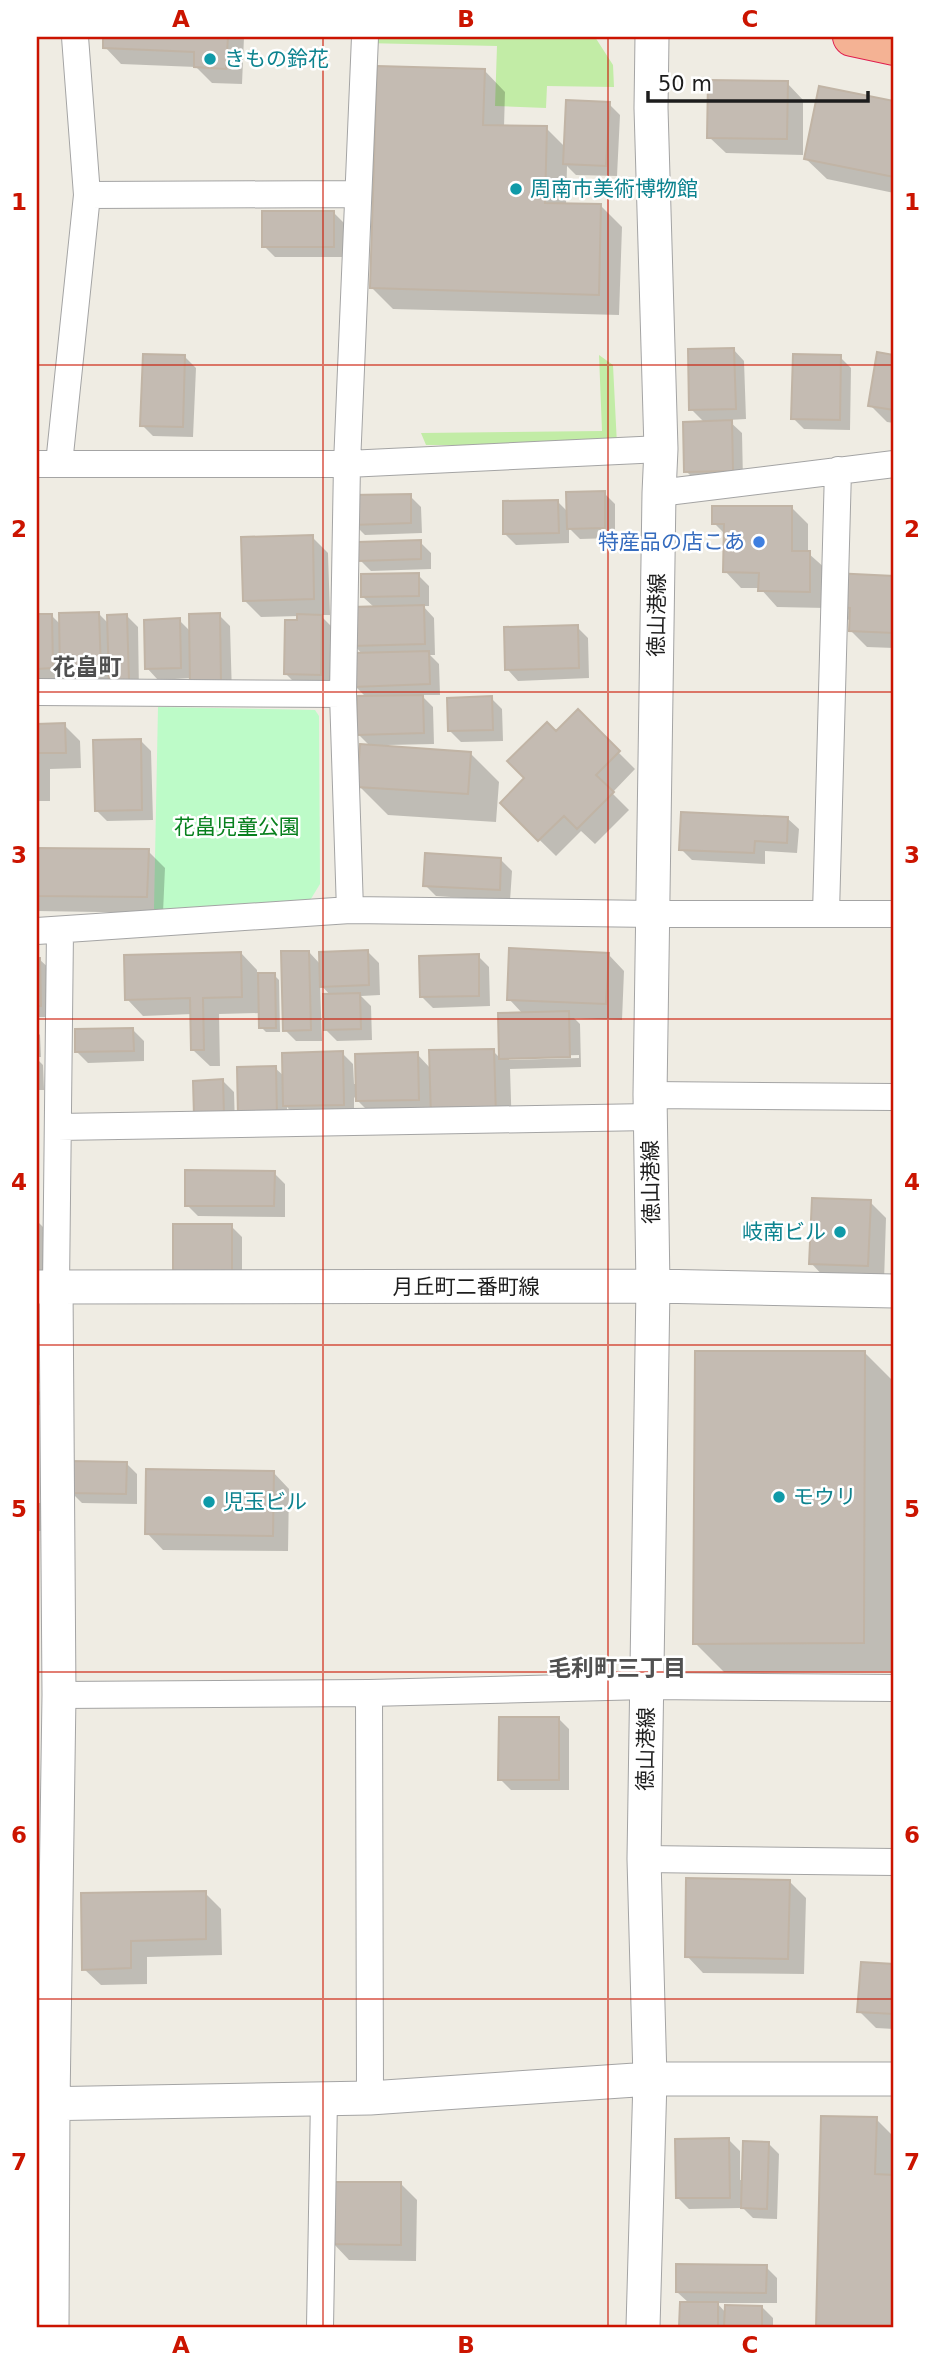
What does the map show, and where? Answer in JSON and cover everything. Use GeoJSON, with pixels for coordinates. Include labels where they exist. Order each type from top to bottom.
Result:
{"type":"FeatureCollection","features":[{"type":"Feature","properties":{"kind":"highway"},"geometry":{"type":"LineString","coordinates":[[852,37],[894,46]]}},
{"type":"Feature","properties":{"kind":"street"},"geometry":{"type":"LineString","coordinates":[[75,37],[87,195],[48,464],[346,464],[661,449]]}},
{"type":"Feature","properties":{"kind":"street"},"geometry":{"type":"LineString","coordinates":[[350,910],[343,694],[346,464],[365,37]]}},
{"type":"Feature","properties":{"kind":"street","name":"徳山港線"},"geometry":{"type":"LineString","coordinates":[[643,2327],[650,2079],[644,1859],[653,1286],[650,1106],[661,449],[651,108],[652,37]]}},
{"type":"Feature","properties":{"kind":"street"},"geometry":{"type":"LineString","coordinates":[[87,195],[357,194]]}},
{"type":"Feature","properties":{"kind":"street"},"geometry":{"type":"LineString","coordinates":[[659,493],[894,464]]}},
{"type":"Feature","properties":{"kind":"street"},"geometry":{"type":"LineString","coordinates":[[826,913],[838,470]]}},
{"type":"Feature","properties":{"kind":"street"},"geometry":{"type":"LineString","coordinates":[[37,692],[343,694]]}},
{"type":"Feature","properties":{"kind":"street"},"geometry":{"type":"LineString","coordinates":[[52,2327],[45,2104],[59,1695],[47,1287],[58,1127],[48,931],[350,910],[894,914]]}},
{"type":"Feature","properties":{"kind":"street"},"geometry":{"type":"LineString","coordinates":[[58,1127],[894,1097]]}},
{"type":"Feature","properties":{"kind":"street","name":"月丘町二番町線"},"geometry":{"type":"LineString","coordinates":[[47,1287],[653,1286],[894,1291]]}},
{"type":"Feature","properties":{"kind":"street"},"geometry":{"type":"LineString","coordinates":[[59,1695],[369,1693],[647,1686],[894,1688]]}},
{"type":"Feature","properties":{"kind":"street"},"geometry":{"type":"LineString","coordinates":[[369,1693],[370,2098]]}},
{"type":"Feature","properties":{"kind":"street"},"geometry":{"type":"LineString","coordinates":[[644,1859],[894,1862]]}},
{"type":"Feature","properties":{"kind":"street"},"geometry":{"type":"LineString","coordinates":[[45,2104],[370,2098],[650,2079],[894,2078]]}},
{"type":"Feature","properties":{"kind":"street"},"geometry":{"type":"LineString","coordinates":[[320,2327],[324,2098]]}},
{"type":"Feature","properties":{"kind":"green space"},"geometry":{"type":"Polygon","coordinates":[[[366,37],[595,37],[613,65],[614,87],[547,86],[546,108],[495,106],[497,46],[364,43],[366,37]]]}},
{"type":"Feature","properties":{"kind":"green space"},"geometry":{"type":"Polygon","coordinates":[[[599,355],[613,365],[617,445],[426,445],[421,433],[602,431],[599,355]]]}},
{"type":"Feature","properties":{"kind":"green space","name":"花畠児童公園"},"geometry":{"type":"Polygon","coordinates":[[[158,707],[315,710],[319,716],[320,884],[309,902],[291,910],[154,909],[158,707]]]}},
{"type":"Feature","properties":{"kind":"building","name":"きもの鈴花"},"geometry":{"type":"Polygon","coordinates":[[[103,37],[228,37],[226,69],[194,67],[194,52],[103,48],[103,37]]]}},
{"type":"Feature","properties":{"kind":"building"},"geometry":{"type":"Polygon","coordinates":[[[377,66],[485,69],[483,125],[547,126],[545,203],[601,204],[599,295],[370,288],[377,66]]]}},
{"type":"Feature","properties":{"kind":"building"},"geometry":{"type":"Polygon","coordinates":[[[708,80],[788,81],[787,139],[707,138],[708,80]]]}},
{"type":"Feature","properties":{"kind":"building"},"geometry":{"type":"Polygon","coordinates":[[[819,86],[894,101],[894,177],[804,159],[819,86]]]}},
{"type":"Feature","properties":{"kind":"building"},"geometry":{"type":"Polygon","coordinates":[[[566,100],[610,102],[606,166],[563,164],[566,100]]]}},
{"type":"Feature","properties":{"kind":"building"},"geometry":{"type":"Polygon","coordinates":[[[262,211],[334,211],[334,247],[262,247],[262,211]]]}},
{"type":"Feature","properties":{"kind":"building"},"geometry":{"type":"Polygon","coordinates":[[[734,348],[736,409],[689,410],[688,349],[734,348]]]}},
{"type":"Feature","properties":{"kind":"building"},"geometry":{"type":"Polygon","coordinates":[[[877,352],[894,355],[894,410],[868,406],[877,352]]]}},
{"type":"Feature","properties":{"kind":"building"},"geometry":{"type":"Polygon","coordinates":[[[143,354],[185,355],[183,427],[140,426],[143,354]]]}},
{"type":"Feature","properties":{"kind":"building"},"geometry":{"type":"Polygon","coordinates":[[[793,354],[841,355],[840,420],[791,419],[793,354]]]}},
{"type":"Feature","properties":{"kind":"building"},"geometry":{"type":"Polygon","coordinates":[[[732,420],[733,471],[684,472],[683,422],[732,420]]]}},
{"type":"Feature","properties":{"kind":"building"},"geometry":{"type":"Polygon","coordinates":[[[605,491],[605,528],[567,529],[566,492],[605,491]]]}},
{"type":"Feature","properties":{"kind":"building"},"geometry":{"type":"Polygon","coordinates":[[[411,494],[411,523],[352,525],[351,495],[411,494]]]}},
{"type":"Feature","properties":{"kind":"building"},"geometry":{"type":"Polygon","coordinates":[[[558,500],[559,533],[503,534],[503,501],[558,500]]]}},
{"type":"Feature","properties":{"kind":"building"},"geometry":{"type":"Polygon","coordinates":[[[712,506],[792,506],[792,551],[810,551],[810,592],[758,591],[759,573],[723,572],[724,524],[712,524],[712,506]]]}},
{"type":"Feature","properties":{"kind":"building"},"geometry":{"type":"Polygon","coordinates":[[[313,535],[314,599],[243,601],[241,537],[313,535]]]}},
{"type":"Feature","properties":{"kind":"building"},"geometry":{"type":"Polygon","coordinates":[[[421,540],[421,559],[358,561],[358,542],[421,540]]]}},
{"type":"Feature","properties":{"kind":"building"},"geometry":{"type":"Polygon","coordinates":[[[419,573],[419,596],[361,597],[361,574],[419,573]]]}},
{"type":"Feature","properties":{"kind":"building"},"geometry":{"type":"Polygon","coordinates":[[[833,573],[894,576],[894,633],[849,631],[850,608],[831,607],[833,573]]]}},
{"type":"Feature","properties":{"kind":"building"},"geometry":{"type":"Polygon","coordinates":[[[424,605],[425,644],[352,646],[351,607],[424,605]]]}},
{"type":"Feature","properties":{"kind":"building"},"geometry":{"type":"Polygon","coordinates":[[[99,612],[101,671],[60,672],[59,613],[99,612]]]}},
{"type":"Feature","properties":{"kind":"building"},"geometry":{"type":"Polygon","coordinates":[[[220,613],[221,684],[190,685],[189,614],[220,613]]]}},
{"type":"Feature","properties":{"kind":"building"},"geometry":{"type":"Polygon","coordinates":[[[37,614],[52,614],[53,668],[37,669],[37,614]]]}},
{"type":"Feature","properties":{"kind":"building"},"geometry":{"type":"Polygon","coordinates":[[[127,614],[129,681],[109,682],[107,615],[127,614]]]}},
{"type":"Feature","properties":{"kind":"building"},"geometry":{"type":"Polygon","coordinates":[[[297,614],[322,615],[321,675],[284,674],[285,620],[297,620],[297,614]]]}},
{"type":"Feature","properties":{"kind":"building"},"geometry":{"type":"Polygon","coordinates":[[[180,618],[181,668],[145,669],[144,620],[180,618]]]}},
{"type":"Feature","properties":{"kind":"building"},"geometry":{"type":"Polygon","coordinates":[[[578,625],[579,668],[505,670],[504,627],[578,625]]]}},
{"type":"Feature","properties":{"kind":"building"},"geometry":{"type":"Polygon","coordinates":[[[429,651],[430,684],[353,687],[352,653],[429,651]]]}},
{"type":"Feature","properties":{"kind":"building"},"geometry":{"type":"Polygon","coordinates":[[[423,695],[424,733],[357,735],[357,696],[423,695]]]}},
{"type":"Feature","properties":{"kind":"building"},"geometry":{"type":"Polygon","coordinates":[[[492,696],[493,730],[448,731],[447,698],[492,696]]]}},
{"type":"Feature","properties":{"kind":"building"},"geometry":{"type":"Polygon","coordinates":[[[578,709],[620,751],[596,775],[614,792],[577,829],[564,816],[538,841],[500,803],[524,778],[507,761],[547,722],[556,731],[578,709]]]}},
{"type":"Feature","properties":{"kind":"building"},"geometry":{"type":"Polygon","coordinates":[[[65,723],[66,753],[37,753],[37,724],[65,723]]]}},
{"type":"Feature","properties":{"kind":"building"},"geometry":{"type":"Polygon","coordinates":[[[141,739],[142,810],[95,811],[93,740],[141,739]]]}},
{"type":"Feature","properties":{"kind":"building"},"geometry":{"type":"Polygon","coordinates":[[[360,744],[471,752],[468,794],[357,787],[360,744]]]}},
{"type":"Feature","properties":{"kind":"building"},"geometry":{"type":"Polygon","coordinates":[[[681,812],[788,817],[787,843],[755,841],[754,853],[679,850],[681,812]]]}},
{"type":"Feature","properties":{"kind":"building"},"geometry":{"type":"Polygon","coordinates":[[[37,848],[149,849],[147,897],[37,896],[37,848]]]}},
{"type":"Feature","properties":{"kind":"building"},"geometry":{"type":"Polygon","coordinates":[[[425,853],[501,858],[500,890],[423,886],[425,853]]]}},
{"type":"Feature","properties":{"kind":"building"},"geometry":{"type":"Polygon","coordinates":[[[509,948],[609,953],[606,1004],[507,1000],[509,948]]]}},
{"type":"Feature","properties":{"kind":"building"},"geometry":{"type":"Polygon","coordinates":[[[368,950],[369,985],[320,987],[319,952],[368,950]]]}},
{"type":"Feature","properties":{"kind":"building"},"geometry":{"type":"Polygon","coordinates":[[[281,951],[309,951],[311,1030],[283,1031],[281,951]]]}},
{"type":"Feature","properties":{"kind":"building"},"geometry":{"type":"Polygon","coordinates":[[[241,952],[242,997],[203,998],[204,1050],[191,1050],[190,998],[125,1000],[124,955],[241,952]]]}},
{"type":"Feature","properties":{"kind":"building"},"geometry":{"type":"Polygon","coordinates":[[[479,954],[479,996],[420,997],[419,956],[479,954]]]}},
{"type":"Feature","properties":{"kind":"building"},"geometry":{"type":"Polygon","coordinates":[[[37,958],[40,958],[41,1006],[37,1006],[37,958]]]}},
{"type":"Feature","properties":{"kind":"building"},"geometry":{"type":"Polygon","coordinates":[[[258,973],[275,973],[276,1028],[259,1028],[258,973]]]}},
{"type":"Feature","properties":{"kind":"building"},"geometry":{"type":"Polygon","coordinates":[[[360,993],[361,1029],[324,1030],[323,994],[360,993]]]}},
{"type":"Feature","properties":{"kind":"building"},"geometry":{"type":"Polygon","coordinates":[[[569,1011],[570,1057],[499,1059],[498,1013],[569,1011]]]}},
{"type":"Feature","properties":{"kind":"building"},"geometry":{"type":"Polygon","coordinates":[[[133,1028],[134,1051],[75,1052],[75,1029],[133,1028]]]}},
{"type":"Feature","properties":{"kind":"building"},"geometry":{"type":"Polygon","coordinates":[[[494,1049],[496,1116],[431,1118],[429,1050],[494,1049]]]}},
{"type":"Feature","properties":{"kind":"building"},"geometry":{"type":"Polygon","coordinates":[[[343,1051],[344,1105],[283,1106],[282,1053],[343,1051]]]}},
{"type":"Feature","properties":{"kind":"building"},"geometry":{"type":"Polygon","coordinates":[[[418,1052],[419,1100],[356,1101],[355,1054],[418,1052]]]}},
{"type":"Feature","properties":{"kind":"building"},"geometry":{"type":"Polygon","coordinates":[[[276,1066],[277,1116],[238,1117],[237,1067],[276,1066]]]}},
{"type":"Feature","properties":{"kind":"building"},"geometry":{"type":"Polygon","coordinates":[[[223,1079],[224,1115],[194,1116],[193,1081],[223,1079]]]}},
{"type":"Feature","properties":{"kind":"building"},"geometry":{"type":"Polygon","coordinates":[[[185,1170],[275,1171],[274,1206],[185,1206],[185,1170]]]}},
{"type":"Feature","properties":{"kind":"building","name":"岐南ビル"},"geometry":{"type":"Polygon","coordinates":[[[812,1198],[871,1200],[868,1266],[809,1264],[812,1198]]]}},
{"type":"Feature","properties":{"kind":"building"},"geometry":{"type":"Polygon","coordinates":[[[173,1224],[232,1224],[232,1272],[173,1273],[173,1224]]]}},
{"type":"Feature","properties":{"kind":"building","name":"モウリ"},"geometry":{"type":"Polygon","coordinates":[[[695,1351],[865,1351],[864,1643],[693,1644],[695,1351]]]}},
{"type":"Feature","properties":{"kind":"building"},"geometry":{"type":"Polygon","coordinates":[[[70,1461],[127,1462],[126,1494],[69,1493],[70,1461]]]}},
{"type":"Feature","properties":{"kind":"building","name":"児玉ビル"},"geometry":{"type":"Polygon","coordinates":[[[146,1469],[274,1471],[273,1536],[145,1534],[146,1469]]]}},
{"type":"Feature","properties":{"kind":"building"},"geometry":{"type":"Polygon","coordinates":[[[499,1717],[559,1717],[559,1780],[498,1780],[499,1717]]]}},
{"type":"Feature","properties":{"kind":"building"},"geometry":{"type":"Polygon","coordinates":[[[686,1878],[790,1880],[788,1959],[685,1957],[686,1878]]]}},
{"type":"Feature","properties":{"kind":"building"},"geometry":{"type":"Polygon","coordinates":[[[206,1891],[206,1939],[131,1941],[131,1968],[82,1970],[81,1893],[206,1891]]]}},
{"type":"Feature","properties":{"kind":"building"},"geometry":{"type":"Polygon","coordinates":[[[861,1962],[894,1964],[894,2014],[857,2012],[861,1962]]]}},
{"type":"Feature","properties":{"kind":"building"},"geometry":{"type":"Polygon","coordinates":[[[821,2116],[877,2117],[875,2174],[894,2175],[894,2327],[816,2327],[821,2116]]]}},
{"type":"Feature","properties":{"kind":"building"},"geometry":{"type":"Polygon","coordinates":[[[729,2138],[730,2198],[676,2198],[675,2139],[729,2138]]]}},
{"type":"Feature","properties":{"kind":"building"},"geometry":{"type":"Polygon","coordinates":[[[743,2141],[769,2142],[767,2209],[741,2208],[743,2141]]]}},
{"type":"Feature","properties":{"kind":"building"},"geometry":{"type":"Polygon","coordinates":[[[331,2182],[401,2182],[401,2245],[331,2244],[331,2182]]]}},
{"type":"Feature","properties":{"kind":"building"},"geometry":{"type":"Polygon","coordinates":[[[676,2264],[767,2265],[766,2293],[676,2292],[676,2264]]]}},
{"type":"Feature","properties":{"kind":"building"},"geometry":{"type":"Polygon","coordinates":[[[680,2302],[718,2302],[718,2327],[679,2327],[680,2302]]]}},
{"type":"Feature","properties":{"kind":"building"},"geometry":{"type":"Polygon","coordinates":[[[725,2305],[762,2306],[762,2327],[724,2327],[725,2305]]]}},
{"type":"Feature","properties":{"kind":"place","name":"きもの鈴花"},"geometry":{"type":"Point","coordinates":[210,59]}},
{"type":"Feature","properties":{"kind":"place","name":"周南市美術博物館"},"geometry":{"type":"Point","coordinates":[516,189]}},
{"type":"Feature","properties":{"kind":"place","name":"特産品の店こあ"},"geometry":{"type":"Point","coordinates":[759,542]}},
{"type":"Feature","properties":{"kind":"place","name":"岐南ビル"},"geometry":{"type":"Point","coordinates":[840,1232]}},
{"type":"Feature","properties":{"kind":"place","name":"モウリ"},"geometry":{"type":"Point","coordinates":[779,1497]}},
{"type":"Feature","properties":{"kind":"place","name":"児玉ビル"},"geometry":{"type":"Point","coordinates":[209,1502]}},
{"type":"Feature","properties":{"kind":"district","name":"花畠町"},"geometry":{"type":"Point","coordinates":[87,667]}},
{"type":"Feature","properties":{"kind":"district","name":"毛利町三丁目"},"geometry":{"type":"Point","coordinates":[617,1668]}}]}
